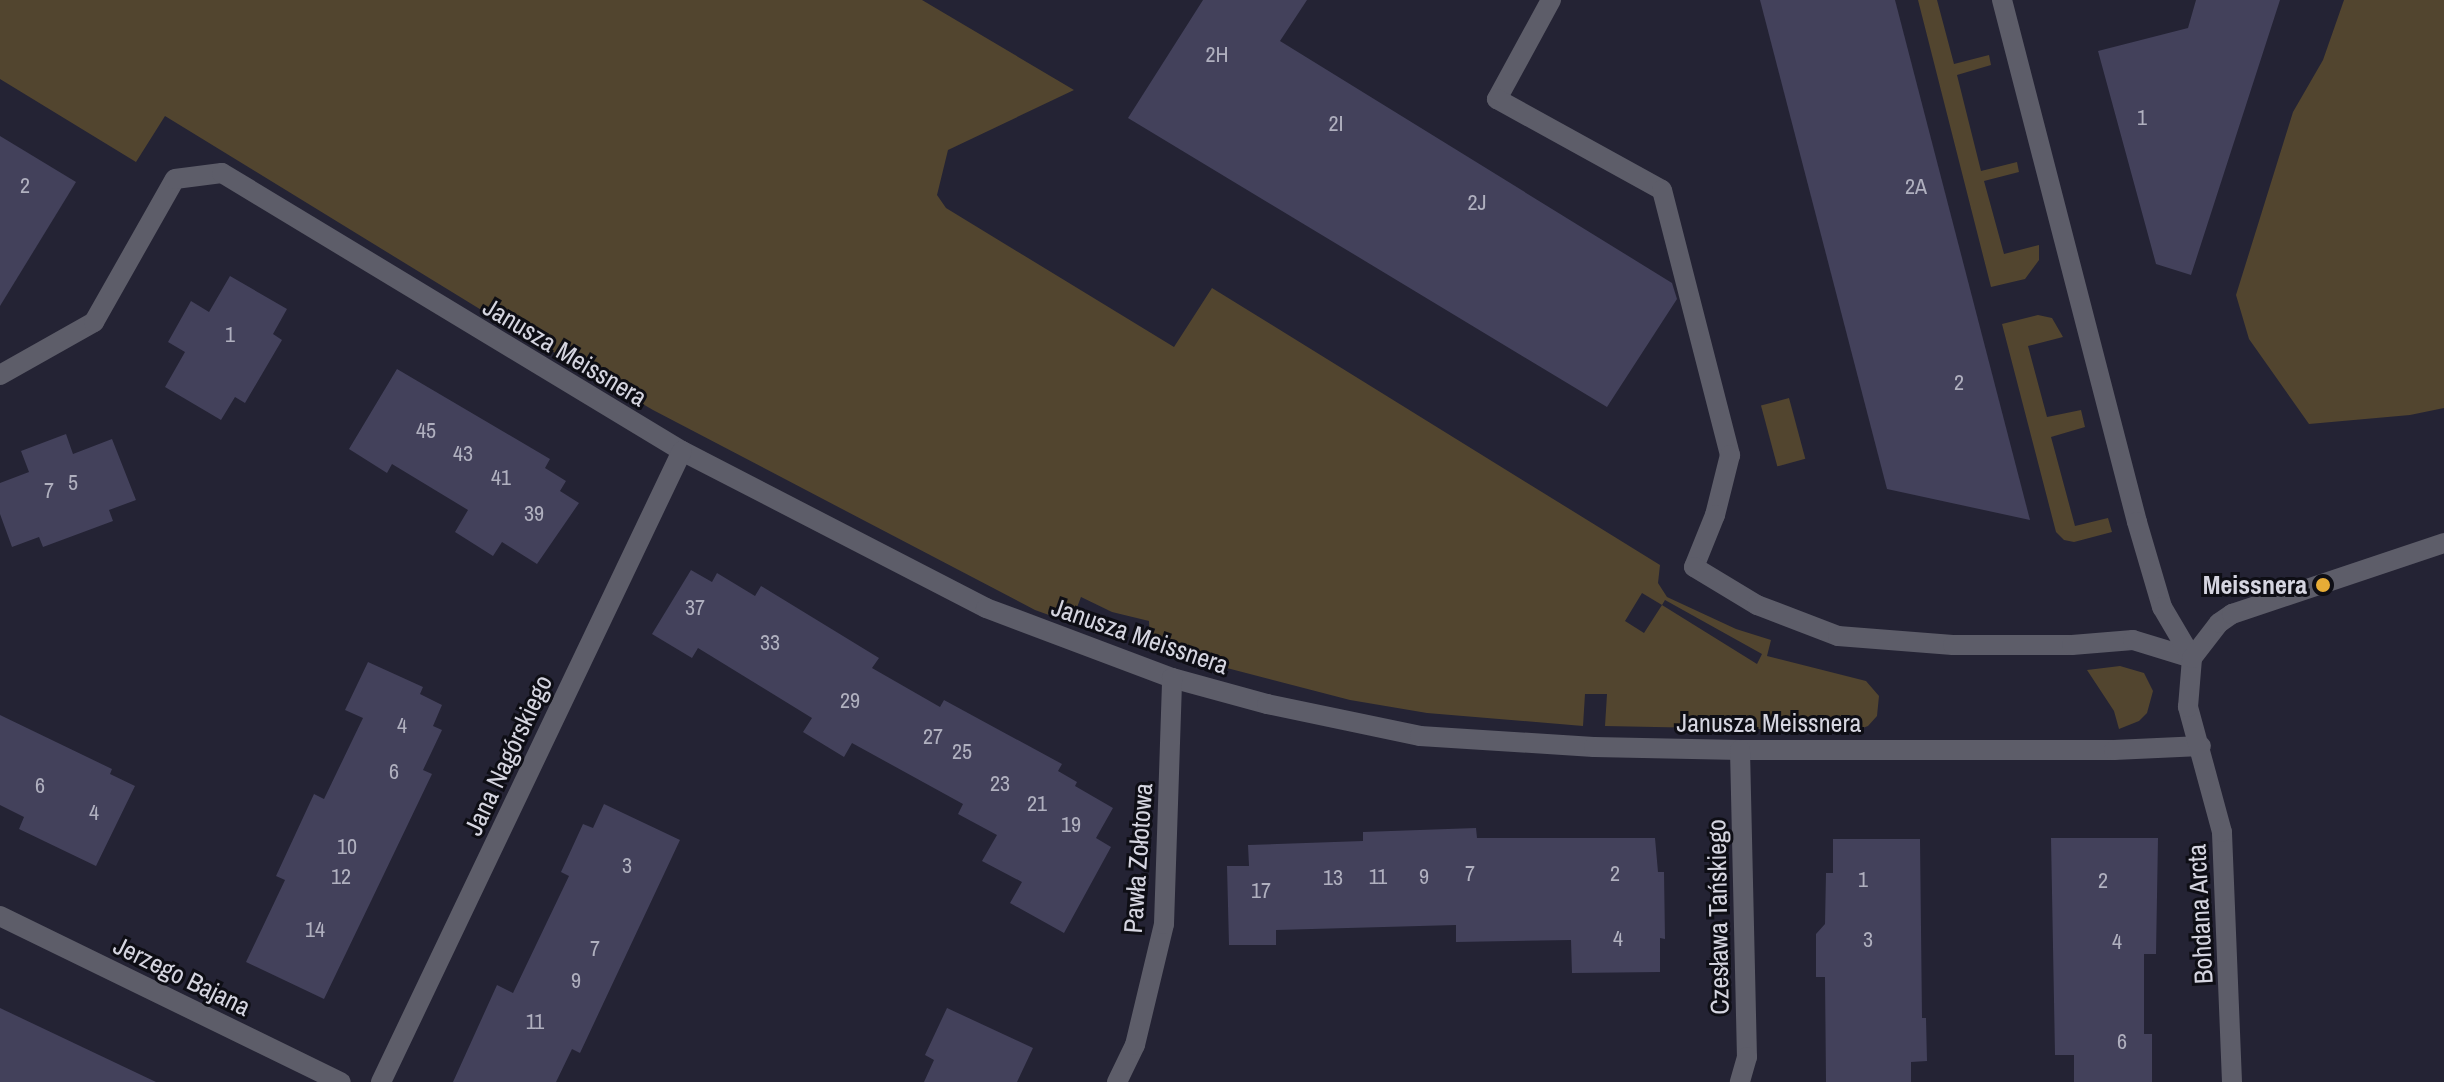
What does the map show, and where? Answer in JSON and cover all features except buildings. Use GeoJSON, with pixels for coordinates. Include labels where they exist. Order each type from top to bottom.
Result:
{"type":"FeatureCollection","features":[{"type":"Feature","properties":{"kind":"street"},"geometry":{"type":"LineString","coordinates":[[1551,0],[1497,99],[1662,190],[1730,455],[1715,515],[1694,567],[1757,605],[1838,636],[1953,645],[2072,645],[2133,640],[2192,658]]}},
{"type":"Feature","properties":{"kind":"street"},"geometry":{"type":"LineString","coordinates":[[2002,0],[2137,522],[2162,607],[2192,658]]}},
{"type":"Feature","properties":{"kind":"street","name":"Janusza Meissnera"},"geometry":{"type":"LineString","coordinates":[[0,375],[94,322],[175,179],[222,173],[682,451],[986,608],[1172,678],[1267,704],[1420,736],[1594,747],[1740,750],[2114,750],[2201,746]]}},
{"type":"Feature","properties":{"kind":"street","name":"Jana Nagórskiego"},"geometry":{"type":"LineString","coordinates":[[381,1082],[682,451]]}},
{"type":"Feature","properties":{"kind":"street"},"geometry":{"type":"LineString","coordinates":[[2192,658],[2219,623],[2232,614],[2444,543]]}},
{"type":"Feature","properties":{"kind":"street","name":"Bohdana Arcta"},"geometry":{"type":"LineString","coordinates":[[2192,658],[2188,707],[2222,832],[2232,1082]]}},
{"type":"Feature","properties":{"kind":"street","name":"Pawła Zołotowa"},"geometry":{"type":"LineString","coordinates":[[1117,1082],[1135,1045],[1164,924],[1172,678]]}},
{"type":"Feature","properties":{"kind":"street","name":"Czesława Tańskiego"},"geometry":{"type":"LineString","coordinates":[[1740,750],[1747,1057],[1740,1082]]}},
{"type":"Feature","properties":{"kind":"street","name":"Jerzego Bajana"},"geometry":{"type":"LineString","coordinates":[[0,916],[341,1082]]}},
{"type":"Feature","properties":{"kind":"shaded area"},"geometry":{"type":"Polygon","coordinates":[[[0,0],[922,0],[1074,90],[948,150],[937,195],[946,208],[1174,347],[1212,288],[1660,565],[1658,583],[1667,597],[1736,629],[1771,640],[1767,656],[1866,681],[1879,696],[1877,716],[1868,726],[1855,731],[1605,726],[1607,694],[1585,694],[1583,726],[1427,713],[1350,700],[1150,648],[1149,621],[1112,612],[1081,597],[1071,623],[1035,610],[653,410],[483,311],[165,116],[136,162],[0,79],[0,0]],[[1642,593],[1625,621],[1644,633],[1662,605],[1642,593]],[[1665,600],[1662,605],[1757,664],[1762,654],[1665,600]]]}},
{"type":"Feature","properties":{"kind":"shaded area"},"geometry":{"type":"Polygon","coordinates":[[[1918,0],[1937,0],[1954,64],[1989,55],[1991,65],[1957,75],[1981,171],[2017,162],[2019,172],[1984,181],[2004,254],[2039,245],[2039,260],[2025,279],[1991,287],[1918,0]]]}},
{"type":"Feature","properties":{"kind":"shaded area"},"geometry":{"type":"Polygon","coordinates":[[[2344,0],[2444,0],[2444,408],[2410,415],[2309,424],[2249,339],[2236,295],[2293,112],[2323,60],[2344,0]]]}},
{"type":"Feature","properties":{"kind":"shaded area"},"geometry":{"type":"Polygon","coordinates":[[[2038,315],[2052,318],[2063,337],[2028,346],[2047,417],[2081,410],[2085,427],[2051,437],[2075,526],[2108,518],[2112,532],[2074,542],[2064,540],[2056,532],[2002,324],[2038,315]]]}},
{"type":"Feature","properties":{"kind":"shaded area"},"geometry":{"type":"Polygon","coordinates":[[[1789,398],[1805,459],[1777,466],[1761,406],[1789,398]]]}},
{"type":"Feature","properties":{"kind":"shaded area"},"geometry":{"type":"Polygon","coordinates":[[[2120,666],[2144,673],[2153,691],[2147,713],[2139,721],[2119,729],[2114,711],[2087,670],[2120,666]]]}},
{"type":"Feature","properties":{"kind":"place","name":"Meissnera"},"geometry":{"type":"Point","coordinates":[2323,585]}}]}
